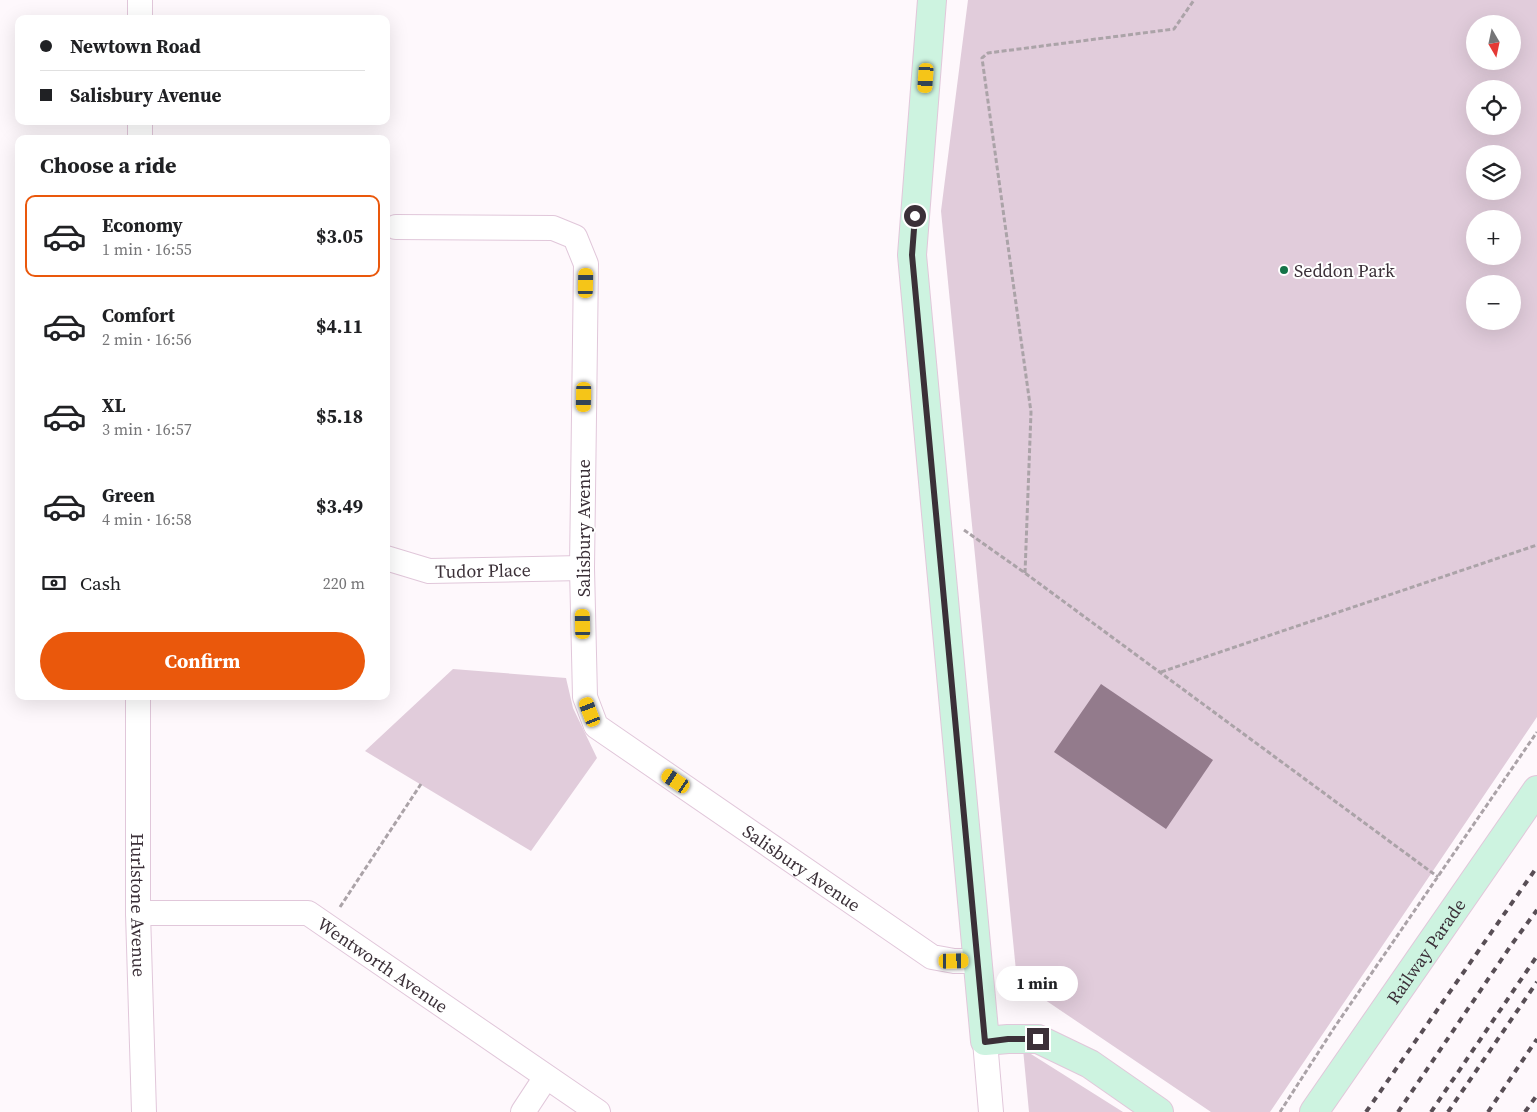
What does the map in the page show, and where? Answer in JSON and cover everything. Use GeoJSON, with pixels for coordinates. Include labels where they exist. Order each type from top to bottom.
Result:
{"type":"FeatureCollection","features":[{"type":"Feature","properties":{"kind":"street"},"geometry":{"type":"LineString","coordinates":[[140,0],[140,15]]}},
{"type":"Feature","properties":{"kind":"street"},"geometry":{"type":"LineString","coordinates":[[932,0],[912,255],[976,961],[992,1112]]}},
{"type":"Feature","properties":{"kind":"street","name":"Salisbury Avenue"},"geometry":{"type":"LineString","coordinates":[[396,227],[552,228],[575,237],[586,264],[582,568],[584,698],[596,726],[932,957],[954,961],[976,961]]}},
{"type":"Feature","properties":{"kind":"street","name":"Tudor Place"},"geometry":{"type":"LineString","coordinates":[[390,559],[429,571],[582,568]]}},
{"type":"Feature","properties":{"kind":"street","name":"Hurlstone Avenue"},"geometry":{"type":"LineString","coordinates":[[138,700],[138,913],[144,1112]]}},
{"type":"Feature","properties":{"kind":"street","name":"Railway Parade"},"geometry":{"type":"LineString","coordinates":[[1314,1112],[1537,790]]}},
{"type":"Feature","properties":{"kind":"street","name":"Wentworth Avenue"},"geometry":{"type":"LineString","coordinates":[[138,913],[308,913],[598,1112]]}},
{"type":"Feature","properties":{"kind":"street"},"geometry":{"type":"LineString","coordinates":[[985,1042],[1008,1039],[1038,1039],[1090,1064],[1159,1112]]}},
{"type":"Feature","properties":{"kind":"street"},"geometry":{"type":"LineString","coordinates":[[523,1112],[546,1077]]}},
{"type":"Feature","properties":{"kind":"path"},"geometry":{"type":"LineString","coordinates":[[1025,573],[1031,412],[982,58],[988,53],[1174,29],[1194,0]]}},
{"type":"Feature","properties":{"kind":"path"},"geometry":{"type":"LineString","coordinates":[[936,510],[1025,573],[1438,877]]}},
{"type":"Feature","properties":{"kind":"path"},"geometry":{"type":"LineString","coordinates":[[1160,672],[1537,546]]}},
{"type":"Feature","properties":{"kind":"path"},"geometry":{"type":"LineString","coordinates":[[1280,1112],[1334,1028],[1537,732]]}},
{"type":"Feature","properties":{"kind":"path"},"geometry":{"type":"LineString","coordinates":[[328,926],[421,784]]}},
{"type":"Feature","properties":{"kind":"shaded area","name":"Seddon Park"},"geometry":{"type":"Polygon","coordinates":[[[968,0],[1537,0],[1537,717],[1270,1112],[1211,1112],[1017,981],[941,211],[968,0]]]}},
{"type":"Feature","properties":{"kind":"shaded area"},"geometry":{"type":"Polygon","coordinates":[[[453,669],[566,678],[573,708],[597,758],[531,851],[365,751],[453,669]]]}},
{"type":"Feature","properties":{"kind":"shaded area"},"geometry":{"type":"Polygon","coordinates":[[[1023,1049],[1123,1112],[1029,1112],[1023,1049]]]}},
{"type":"Feature","properties":{"kind":"building"},"geometry":{"type":"Polygon","coordinates":[[[1101,684],[1213,760],[1166,829],[1054,752],[1101,684]]]}},
{"type":"Feature","properties":{"kind":"railway"},"geometry":{"type":"LineString","coordinates":[[1366,1112],[1537,867]]}},
{"type":"Feature","properties":{"kind":"railway"},"geometry":{"type":"LineString","coordinates":[[1398,1112],[1537,910]]}},
{"type":"Feature","properties":{"kind":"railway"},"geometry":{"type":"LineString","coordinates":[[1431,1112],[1537,956]]}},
{"type":"Feature","properties":{"kind":"railway"},"geometry":{"type":"LineString","coordinates":[[1448,1112],[1537,982]]}},
{"type":"Feature","properties":{"kind":"railway"},"geometry":{"type":"LineString","coordinates":[[1488,1112],[1537,1039]]}},
{"type":"Feature","properties":{"kind":"railway"},"geometry":{"type":"LineString","coordinates":[[1525,1112],[1537,1095]]}},
{"type":"Feature","properties":{"kind":"place","name":"Seddon Park"},"geometry":{"type":"Point","coordinates":[1284,270]}},
{"type":"Feature","properties":{"kind":"route"},"geometry":{"type":"LineString","coordinates":[[915,216],[912,255],[985,1042],[1008,1039],[1038,1039]]}}]}
